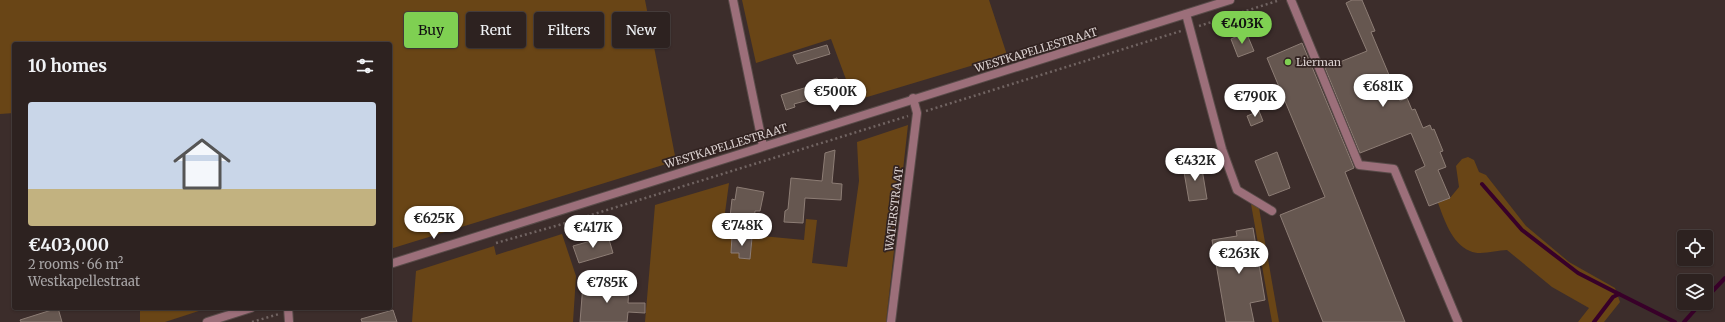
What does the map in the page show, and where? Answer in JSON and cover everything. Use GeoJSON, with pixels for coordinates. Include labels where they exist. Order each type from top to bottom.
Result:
{"type":"FeatureCollection","features":[{"type":"Feature","properties":{"kind":"street"},"geometry":{"type":"LineString","coordinates":[[733,0],[763,146]]}},
{"type":"Feature","properties":{"kind":"street","name":"WESTKAPELLESTRAAT"},"geometry":{"type":"LineString","coordinates":[[392,263],[913,98],[1011,69],[1230,0]]}},
{"type":"Feature","properties":{"kind":"street"},"geometry":{"type":"LineString","coordinates":[[1290,0],[1360,165],[1394,169],[1458,322]]}},
{"type":"Feature","properties":{"kind":"street"},"geometry":{"type":"LineString","coordinates":[[1186,14],[1222,150],[1237,190],[1272,211]]}},
{"type":"Feature","properties":{"kind":"street","name":"WATERSTRAAT"},"geometry":{"type":"LineString","coordinates":[[891,322],[917,113],[913,98]]}},
{"type":"Feature","properties":{"kind":"street"},"geometry":{"type":"LineString","coordinates":[[207,322],[244,310]]}},
{"type":"Feature","properties":{"kind":"street"},"geometry":{"type":"LineString","coordinates":[[288,310],[289,322]]}},
{"type":"Feature","properties":{"kind":"path"},"geometry":{"type":"LineString","coordinates":[[493,243],[559,225],[1280,0]]}},
{"type":"Feature","properties":{"kind":"path"},"geometry":{"type":"LineString","coordinates":[[252,322],[285,310]]}},
{"type":"Feature","properties":{"kind":"shaded area"},"geometry":{"type":"Polygon","coordinates":[[[0,0],[645,0],[647,12],[612,12],[612,48],[654,48],[676,161],[392,248],[392,42],[12,42],[12,113],[0,114],[0,0]]]}},
{"type":"Feature","properties":{"kind":"shaded area"},"geometry":{"type":"Polygon","coordinates":[[[742,0],[989,0],[1007,55],[854,101],[831,39],[756,63],[742,0]]]}},
{"type":"Feature","properties":{"kind":"shaded area"},"geometry":{"type":"Polygon","coordinates":[[[908,125],[886,322],[645,322],[655,205],[729,183],[722,235],[732,236],[731,252],[739,253],[739,258],[750,259],[753,235],[804,240],[806,219],[817,220],[812,263],[847,267],[859,181],[857,142],[908,125]]]}},
{"type":"Feature","properties":{"kind":"shaded area"},"geometry":{"type":"Polygon","coordinates":[[[1468,157],[1474,160],[1479,172],[1486,175],[1526,226],[1569,262],[1615,288],[1620,302],[1604,322],[1578,322],[1589,308],[1552,287],[1507,250],[1478,253],[1464,248],[1458,243],[1443,216],[1438,203],[1450,198],[1459,187],[1456,166],[1462,159],[1468,157]]]}},
{"type":"Feature","properties":{"kind":"shaded area"},"geometry":{"type":"Polygon","coordinates":[[[1251,204],[1259,208],[1279,322],[1272,322],[1251,204]]]}},
{"type":"Feature","properties":{"kind":"shaded area"},"geometry":{"type":"Polygon","coordinates":[[[562,234],[576,276],[573,322],[412,322],[416,271],[494,246],[496,255],[562,234]]]}},
{"type":"Feature","properties":{"kind":"shaded area"},"geometry":{"type":"Polygon","coordinates":[[[140,310],[202,310],[165,322],[140,322],[140,310]]]}},
{"type":"Feature","properties":{"kind":"building"},"geometry":{"type":"Polygon","coordinates":[[[1352,0],[1362,0],[1375,31],[1371,32],[1400,101],[1407,98],[1412,110],[1415,109],[1423,128],[1430,125],[1432,130],[1434,129],[1443,151],[1440,152],[1446,167],[1438,170],[1450,198],[1429,206],[1415,171],[1425,166],[1411,133],[1360,153],[1325,68],[1367,51],[1346,3],[1352,0]]]}},
{"type":"Feature","properties":{"kind":"building"},"geometry":{"type":"Polygon","coordinates":[[[1246,32],[1254,51],[1238,57],[1231,39],[1246,32]]]}},
{"type":"Feature","properties":{"kind":"building"},"geometry":{"type":"Polygon","coordinates":[[[1302,43],[1354,168],[1345,172],[1405,322],[1323,322],[1280,215],[1325,197],[1267,58],[1302,43]]]}},
{"type":"Feature","properties":{"kind":"building"},"geometry":{"type":"Polygon","coordinates":[[[827,45],[830,54],[797,64],[793,55],[827,45]]]}},
{"type":"Feature","properties":{"kind":"building"},"geometry":{"type":"Polygon","coordinates":[[[837,78],[841,91],[794,104],[795,107],[786,110],[781,95],[837,78]]]}},
{"type":"Feature","properties":{"kind":"building"},"geometry":{"type":"Polygon","coordinates":[[[1259,111],[1263,121],[1251,126],[1247,116],[1259,111]]]}},
{"type":"Feature","properties":{"kind":"building"},"geometry":{"type":"Polygon","coordinates":[[[835,150],[832,183],[842,184],[841,200],[805,198],[803,223],[784,222],[785,211],[788,209],[791,178],[822,181],[825,153],[835,150]]]}},
{"type":"Feature","properties":{"kind":"building"},"geometry":{"type":"Polygon","coordinates":[[[1277,152],[1290,188],[1269,196],[1255,161],[1277,152]]]}},
{"type":"Feature","properties":{"kind":"building"},"geometry":{"type":"Polygon","coordinates":[[[1201,163],[1207,199],[1189,201],[1183,166],[1201,163]]]}},
{"type":"Feature","properties":{"kind":"building"},"geometry":{"type":"Polygon","coordinates":[[[737,187],[764,192],[760,211],[755,211],[754,222],[730,217],[732,199],[735,200],[737,187]]]}},
{"type":"Feature","properties":{"kind":"building"},"geometry":{"type":"Polygon","coordinates":[[[1253,228],[1265,300],[1250,303],[1254,322],[1226,322],[1212,240],[1237,236],[1236,231],[1253,228]]]}},
{"type":"Feature","properties":{"kind":"building"},"geometry":{"type":"Polygon","coordinates":[[[608,236],[613,253],[579,263],[573,246],[608,236]]]}},
{"type":"Feature","properties":{"kind":"building"},"geometry":{"type":"Polygon","coordinates":[[[732,236],[752,238],[750,259],[739,258],[739,253],[731,253],[732,236]]]}},
{"type":"Feature","properties":{"kind":"building"},"geometry":{"type":"Polygon","coordinates":[[[583,284],[629,287],[628,303],[645,303],[645,313],[628,312],[627,322],[580,322],[583,284]]]}},
{"type":"Feature","properties":{"kind":"building"},"geometry":{"type":"Polygon","coordinates":[[[52,310],[59,310],[62,322],[21,322],[20,320],[52,310]]]}},
{"type":"Feature","properties":{"kind":"building"},"geometry":{"type":"Polygon","coordinates":[[[393,310],[397,322],[362,322],[361,319],[393,310]]]}},
{"type":"Feature","properties":{"kind":"waterway"},"geometry":{"type":"LineString","coordinates":[[1482,184],[1522,230],[1578,273],[1619,294]]}},
{"type":"Feature","properties":{"kind":"waterway"},"geometry":{"type":"LineString","coordinates":[[1713,291],[1725,278]]}},
{"type":"Feature","properties":{"kind":"waterway"},"geometry":{"type":"LineString","coordinates":[[1594,322],[1613,297],[1619,294],[1675,322]]}},
{"type":"Feature","properties":{"kind":"waterway"},"geometry":{"type":"LineString","coordinates":[[1684,322],[1695,310]]}},
{"type":"Feature","properties":{"kind":"place","name":"Lierman"},"geometry":{"type":"Point","coordinates":[1288,62]}}]}
